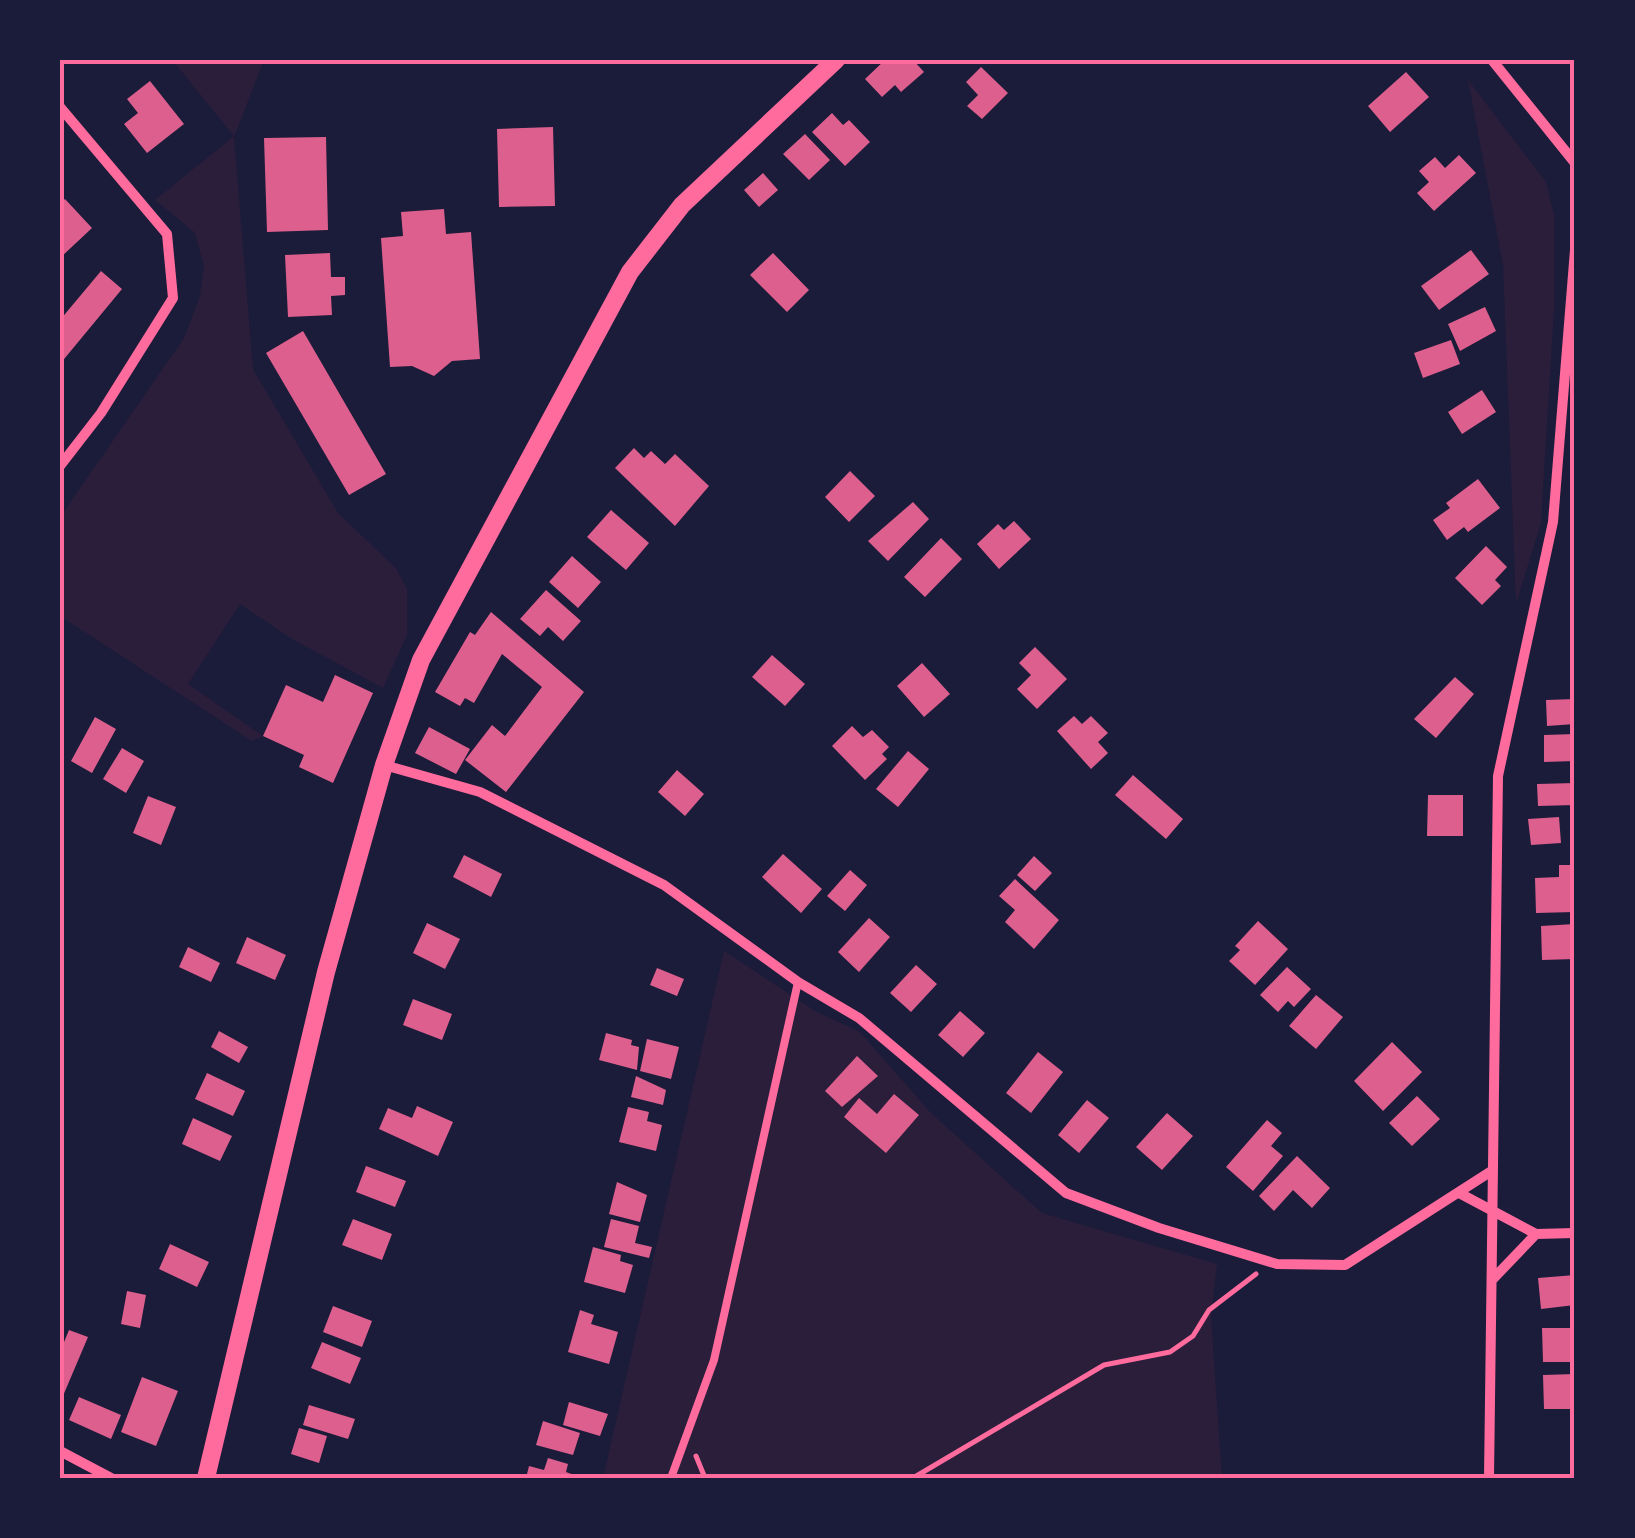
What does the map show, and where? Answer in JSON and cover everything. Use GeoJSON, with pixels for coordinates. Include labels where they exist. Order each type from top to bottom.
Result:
{"type":"FeatureCollection","features":[{"type":"Feature","properties":{"kind":"street"},"geometry":{"type":"LineString","coordinates":[[1492,60],[1575,162]]}},
{"type":"Feature","properties":{"kind":"street"},"geometry":{"type":"LineString","coordinates":[[206,1478],[326,972],[384,765],[421,660],[630,272],[682,205],[824,64]]}},
{"type":"Feature","properties":{"kind":"street"},"geometry":{"type":"LineString","coordinates":[[60,106],[167,234],[174,298],[101,413],[60,466]]}},
{"type":"Feature","properties":{"kind":"street"},"geometry":{"type":"LineString","coordinates":[[1489,1478],[1498,776],[1552,522],[1575,250]]}},
{"type":"Feature","properties":{"kind":"street"},"geometry":{"type":"LineString","coordinates":[[384,765],[480,792],[664,885],[798,982],[859,1018],[1066,1193],[1159,1228],[1277,1264],[1345,1266],[1462,1194],[1490,1172]]}},
{"type":"Feature","properties":{"kind":"street"},"geometry":{"type":"LineString","coordinates":[[1462,1194],[1536,1234],[1575,1233]]}},
{"type":"Feature","properties":{"kind":"street"},"geometry":{"type":"LineString","coordinates":[[1491,1280],[1536,1234]]}},
{"type":"Feature","properties":{"kind":"street"},"geometry":{"type":"LineString","coordinates":[[60,1451],[110,1478]]}},
{"type":"Feature","properties":{"kind":"lane"},"geometry":{"type":"LineString","coordinates":[[671,1478],[714,1360],[798,982]]}},
{"type":"Feature","properties":{"kind":"path"},"geometry":{"type":"LineString","coordinates":[[914,1478],[1104,1365],[1170,1352],[1193,1336],[1209,1310],[1248,1277],[1277,1264]]}},
{"type":"Feature","properties":{"kind":"shaded area"},"geometry":{"type":"Polygon","coordinates":[[[172,60],[264,60],[234,137],[253,369],[338,513],[396,568],[407,589],[407,635],[383,688],[292,639],[240,604],[188,684],[263,736],[252,741],[60,616],[60,517],[184,338],[200,296],[204,267],[195,233],[155,200],[234,136],[172,60]]]}},
{"type":"Feature","properties":{"kind":"shaded area"},"geometry":{"type":"Polygon","coordinates":[[[1468,80],[1546,182],[1554,215],[1554,309],[1541,523],[1516,604],[1503,265],[1468,80]]]}},
{"type":"Feature","properties":{"kind":"shaded area"},"geometry":{"type":"Polygon","coordinates":[[[724,951],[817,1012],[860,1032],[931,1113],[1042,1213],[1217,1264],[1211,1317],[1222,1478],[603,1478],[724,951]]]}},
{"type":"Feature","properties":{"kind":"building"},"geometry":{"type":"Polygon","coordinates":[[[885,60],[913,60],[924,72],[901,92],[895,85],[882,97],[865,79],[885,60]]]}},
{"type":"Feature","properties":{"kind":"building"},"geometry":{"type":"Polygon","coordinates":[[[981,67],[1008,93],[982,119],[967,106],[978,95],[966,82],[981,67]]]}},
{"type":"Feature","properties":{"kind":"building"},"geometry":{"type":"Polygon","coordinates":[[[1406,72],[1429,97],[1390,132],[1368,106],[1406,72]]]}},
{"type":"Feature","properties":{"kind":"building"},"geometry":{"type":"Polygon","coordinates":[[[150,81],[184,124],[147,153],[124,124],[138,113],[127,99],[150,81]]]}},
{"type":"Feature","properties":{"kind":"building"},"geometry":{"type":"Polygon","coordinates":[[[832,113],[843,125],[849,120],[870,142],[845,166],[812,132],[832,113]]]}},
{"type":"Feature","properties":{"kind":"building"},"geometry":{"type":"Polygon","coordinates":[[[553,127],[555,206],[499,207],[497,129],[553,127]]]}},
{"type":"Feature","properties":{"kind":"building"},"geometry":{"type":"Polygon","coordinates":[[[805,134],[830,160],[809,180],[783,154],[805,134]]]}},
{"type":"Feature","properties":{"kind":"building"},"geometry":{"type":"Polygon","coordinates":[[[326,137],[328,230],[267,232],[264,138],[326,137]]]}},
{"type":"Feature","properties":{"kind":"building"},"geometry":{"type":"Polygon","coordinates":[[[1459,155],[1476,173],[1434,211],[1417,193],[1429,182],[1419,171],[1435,157],[1445,168],[1459,155]]]}},
{"type":"Feature","properties":{"kind":"building"},"geometry":{"type":"Polygon","coordinates":[[[763,173],[778,190],[759,207],[744,190],[763,173]]]}},
{"type":"Feature","properties":{"kind":"building"},"geometry":{"type":"Polygon","coordinates":[[[65,199],[92,228],[60,258],[60,204],[65,199]]]}},
{"type":"Feature","properties":{"kind":"building"},"geometry":{"type":"Polygon","coordinates":[[[444,209],[446,234],[471,232],[480,359],[452,361],[434,376],[412,366],[390,367],[381,238],[403,236],[401,212],[444,209]]]}},
{"type":"Feature","properties":{"kind":"building"},"geometry":{"type":"Polygon","coordinates":[[[1471,250],[1489,274],[1439,310],[1421,286],[1471,250]]]}},
{"type":"Feature","properties":{"kind":"building"},"geometry":{"type":"Polygon","coordinates":[[[330,253],[331,277],[345,277],[345,295],[331,296],[332,315],[288,317],[285,255],[330,253]]]}},
{"type":"Feature","properties":{"kind":"building"},"geometry":{"type":"Polygon","coordinates":[[[773,253],[809,290],[787,312],[750,275],[773,253]]]}},
{"type":"Feature","properties":{"kind":"building"},"geometry":{"type":"Polygon","coordinates":[[[101,271],[122,289],[60,364],[60,320],[101,271]]]}},
{"type":"Feature","properties":{"kind":"building"},"geometry":{"type":"Polygon","coordinates":[[[1485,307],[1496,331],[1460,351],[1448,324],[1485,307]]]}},
{"type":"Feature","properties":{"kind":"building"},"geometry":{"type":"Polygon","coordinates":[[[303,331],[386,474],[349,495],[266,353],[303,331]]]}},
{"type":"Feature","properties":{"kind":"building"},"geometry":{"type":"Polygon","coordinates":[[[1451,340],[1460,364],[1423,378],[1414,353],[1451,340]]]}},
{"type":"Feature","properties":{"kind":"building"},"geometry":{"type":"Polygon","coordinates":[[[1482,390],[1496,412],[1462,434],[1448,412],[1482,390]]]}},
{"type":"Feature","properties":{"kind":"building"},"geometry":{"type":"Polygon","coordinates":[[[634,448],[644,458],[651,451],[665,464],[675,454],[709,486],[675,526],[615,468],[634,448]]]}},
{"type":"Feature","properties":{"kind":"building"},"geometry":{"type":"Polygon","coordinates":[[[850,471],[875,496],[849,522],[825,497],[850,471]]]}},
{"type":"Feature","properties":{"kind":"building"},"geometry":{"type":"Polygon","coordinates":[[[1478,479],[1500,508],[1468,532],[1464,527],[1447,540],[1433,520],[1450,508],[1446,503],[1478,479]]]}},
{"type":"Feature","properties":{"kind":"building"},"geometry":{"type":"Polygon","coordinates":[[[913,502],[929,519],[888,561],[868,541],[913,502]]]}},
{"type":"Feature","properties":{"kind":"building"},"geometry":{"type":"Polygon","coordinates":[[[611,510],[649,543],[626,570],[587,537],[611,510]]]}},
{"type":"Feature","properties":{"kind":"building"},"geometry":{"type":"Polygon","coordinates":[[[1014,521],[1031,539],[999,569],[977,544],[998,524],[1004,530],[1014,521]]]}},
{"type":"Feature","properties":{"kind":"building"},"geometry":{"type":"Polygon","coordinates":[[[941,538],[962,559],[925,597],[904,577],[941,538]]]}},
{"type":"Feature","properties":{"kind":"building"},"geometry":{"type":"Polygon","coordinates":[[[1486,546],[1507,567],[1495,580],[1501,586],[1482,605],[1455,578],[1486,546]]]}},
{"type":"Feature","properties":{"kind":"building"},"geometry":{"type":"Polygon","coordinates":[[[572,556],[601,582],[578,608],[549,582],[572,556]]]}},
{"type":"Feature","properties":{"kind":"building"},"geometry":{"type":"Polygon","coordinates":[[[546,590],[581,621],[563,641],[548,627],[540,636],[520,619],[546,590]]]}},
{"type":"Feature","properties":{"kind":"building"},"geometry":{"type":"Polygon","coordinates":[[[491,612],[584,692],[506,792],[465,760],[492,725],[505,736],[542,687],[502,654],[474,703],[465,698],[460,706],[435,692],[470,632],[475,635],[491,612]]]}},
{"type":"Feature","properties":{"kind":"building"},"geometry":{"type":"Polygon","coordinates":[[[1035,647],[1067,679],[1037,709],[1017,689],[1031,675],[1019,663],[1035,647]]]}},
{"type":"Feature","properties":{"kind":"building"},"geometry":{"type":"Polygon","coordinates":[[[772,655],[805,684],[785,706],[752,677],[772,655]]]}},
{"type":"Feature","properties":{"kind":"building"},"geometry":{"type":"Polygon","coordinates":[[[922,663],[950,694],[924,717],[897,686],[922,663]]]}},
{"type":"Feature","properties":{"kind":"building"},"geometry":{"type":"Polygon","coordinates":[[[335,675],[373,693],[333,783],[299,767],[304,755],[263,736],[286,685],[323,702],[335,675]]]}},
{"type":"Feature","properties":{"kind":"building"},"geometry":{"type":"Polygon","coordinates":[[[1455,677],[1474,694],[1436,738],[1414,719],[1455,677]]]}},
{"type":"Feature","properties":{"kind":"building"},"geometry":{"type":"Polygon","coordinates":[[[1575,699],[1575,724],[1547,726],[1546,700],[1575,699]]]}},
{"type":"Feature","properties":{"kind":"building"},"geometry":{"type":"Polygon","coordinates":[[[1074,716],[1082,724],[1091,716],[1108,733],[1098,742],[1108,753],[1091,769],[1057,731],[1074,716]]]}},
{"type":"Feature","properties":{"kind":"building"},"geometry":{"type":"Polygon","coordinates":[[[95,717],[116,729],[92,773],[71,761],[95,717]]]}},
{"type":"Feature","properties":{"kind":"building"},"geometry":{"type":"Polygon","coordinates":[[[852,726],[863,737],[872,730],[889,747],[882,754],[887,759],[865,780],[832,746],[852,726]]]}},
{"type":"Feature","properties":{"kind":"building"},"geometry":{"type":"Polygon","coordinates":[[[429,727],[470,749],[456,774],[415,753],[429,727]]]}},
{"type":"Feature","properties":{"kind":"building"},"geometry":{"type":"Polygon","coordinates":[[[1575,734],[1575,761],[1544,762],[1544,735],[1575,734]]]}},
{"type":"Feature","properties":{"kind":"building"},"geometry":{"type":"Polygon","coordinates":[[[122,748],[144,761],[126,793],[103,779],[122,748]]]}},
{"type":"Feature","properties":{"kind":"building"},"geometry":{"type":"Polygon","coordinates":[[[908,751],[929,769],[898,807],[876,789],[908,751]]]}},
{"type":"Feature","properties":{"kind":"building"},"geometry":{"type":"Polygon","coordinates":[[[677,770],[704,794],[685,816],[658,792],[677,770]]]}},
{"type":"Feature","properties":{"kind":"building"},"geometry":{"type":"Polygon","coordinates":[[[1133,775],[1183,819],[1166,839],[1115,795],[1133,775]]]}},
{"type":"Feature","properties":{"kind":"building"},"geometry":{"type":"Polygon","coordinates":[[[1575,783],[1575,805],[1538,806],[1537,784],[1575,783]]]}},
{"type":"Feature","properties":{"kind":"building"},"geometry":{"type":"Polygon","coordinates":[[[1428,795],[1463,795],[1463,836],[1427,836],[1428,795]]]}},
{"type":"Feature","properties":{"kind":"building"},"geometry":{"type":"Polygon","coordinates":[[[148,796],[176,807],[161,845],[133,833],[148,796]]]}},
{"type":"Feature","properties":{"kind":"building"},"geometry":{"type":"Polygon","coordinates":[[[1559,817],[1561,843],[1531,845],[1528,819],[1559,817]]]}},
{"type":"Feature","properties":{"kind":"building"},"geometry":{"type":"Polygon","coordinates":[[[783,854],[822,889],[801,913],[762,877],[783,854]]]}},
{"type":"Feature","properties":{"kind":"building"},"geometry":{"type":"Polygon","coordinates":[[[464,855],[502,874],[491,897],[453,877],[464,855]]]}},
{"type":"Feature","properties":{"kind":"building"},"geometry":{"type":"Polygon","coordinates":[[[1034,856],[1052,873],[1035,891],[1017,875],[1034,856]]]}},
{"type":"Feature","properties":{"kind":"building"},"geometry":{"type":"Polygon","coordinates":[[[1559,865],[1575,865],[1575,912],[1536,913],[1535,878],[1559,877],[1559,865]]]}},
{"type":"Feature","properties":{"kind":"building"},"geometry":{"type":"Polygon","coordinates":[[[850,870],[867,885],[845,911],[827,896],[850,870]]]}},
{"type":"Feature","properties":{"kind":"building"},"geometry":{"type":"Polygon","coordinates":[[[1015,879],[1059,920],[1034,949],[1005,922],[1015,910],[999,896],[1015,879]]]}},
{"type":"Feature","properties":{"kind":"building"},"geometry":{"type":"Polygon","coordinates":[[[869,918],[890,937],[859,972],[838,952],[869,918]]]}},
{"type":"Feature","properties":{"kind":"building"},"geometry":{"type":"Polygon","coordinates":[[[1258,921],[1288,949],[1255,985],[1229,961],[1240,950],[1235,946],[1258,921]]]}},
{"type":"Feature","properties":{"kind":"building"},"geometry":{"type":"Polygon","coordinates":[[[427,923],[460,939],[445,969],[413,953],[427,923]]]}},
{"type":"Feature","properties":{"kind":"building"},"geometry":{"type":"Polygon","coordinates":[[[1575,924],[1575,959],[1542,960],[1541,926],[1575,924]]]}},
{"type":"Feature","properties":{"kind":"building"},"geometry":{"type":"Polygon","coordinates":[[[247,937],[286,955],[275,980],[236,963],[247,937]]]}},
{"type":"Feature","properties":{"kind":"building"},"geometry":{"type":"Polygon","coordinates":[[[188,947],[220,963],[211,982],[179,967],[188,947]]]}},
{"type":"Feature","properties":{"kind":"building"},"geometry":{"type":"Polygon","coordinates":[[[916,965],[937,984],[911,1012],[890,993],[916,965]]]}},
{"type":"Feature","properties":{"kind":"building"},"geometry":{"type":"Polygon","coordinates":[[[1287,967],[1311,989],[1294,1007],[1288,1001],[1278,1012],[1260,995],[1287,967]]]}},
{"type":"Feature","properties":{"kind":"building"},"geometry":{"type":"Polygon","coordinates":[[[657,968],[684,979],[677,996],[650,985],[657,968]]]}},
{"type":"Feature","properties":{"kind":"building"},"geometry":{"type":"Polygon","coordinates":[[[1316,995],[1343,1017],[1316,1049],[1289,1026],[1316,995]]]}},
{"type":"Feature","properties":{"kind":"building"},"geometry":{"type":"Polygon","coordinates":[[[413,999],[452,1014],[442,1040],[403,1025],[413,999]]]}},
{"type":"Feature","properties":{"kind":"building"},"geometry":{"type":"Polygon","coordinates":[[[960,1011],[985,1033],[963,1057],[938,1035],[960,1011]]]}},
{"type":"Feature","properties":{"kind":"building"},"geometry":{"type":"Polygon","coordinates":[[[219,1031],[248,1047],[239,1063],[211,1047],[219,1031]]]}},
{"type":"Feature","properties":{"kind":"building"},"geometry":{"type":"Polygon","coordinates":[[[606,1033],[632,1040],[631,1045],[639,1047],[637,1070],[599,1060],[606,1033]]]}},
{"type":"Feature","properties":{"kind":"building"},"geometry":{"type":"Polygon","coordinates":[[[647,1039],[679,1047],[671,1079],[640,1071],[647,1039]]]}},
{"type":"Feature","properties":{"kind":"building"},"geometry":{"type":"Polygon","coordinates":[[[1392,1042],[1422,1072],[1383,1111],[1354,1081],[1392,1042]]]}},
{"type":"Feature","properties":{"kind":"building"},"geometry":{"type":"Polygon","coordinates":[[[1038,1052],[1063,1072],[1031,1113],[1006,1093],[1038,1052]]]}},
{"type":"Feature","properties":{"kind":"building"},"geometry":{"type":"Polygon","coordinates":[[[857,1056],[878,1076],[842,1107],[825,1091],[857,1056]]]}},
{"type":"Feature","properties":{"kind":"building"},"geometry":{"type":"Polygon","coordinates":[[[207,1073],[245,1091],[233,1116],[195,1099],[207,1073]]]}},
{"type":"Feature","properties":{"kind":"building"},"geometry":{"type":"Polygon","coordinates":[[[636,1076],[666,1090],[663,1105],[631,1097],[636,1076]]]}},
{"type":"Feature","properties":{"kind":"building"},"geometry":{"type":"Polygon","coordinates":[[[894,1094],[919,1115],[886,1153],[844,1117],[859,1098],[877,1114],[894,1094]]]}},
{"type":"Feature","properties":{"kind":"building"},"geometry":{"type":"Polygon","coordinates":[[[1417,1096],[1440,1119],[1412,1146],[1389,1123],[1417,1096]]]}},
{"type":"Feature","properties":{"kind":"building"},"geometry":{"type":"Polygon","coordinates":[[[1087,1100],[1109,1118],[1079,1153],[1058,1135],[1087,1100]]]}},
{"type":"Feature","properties":{"kind":"building"},"geometry":{"type":"Polygon","coordinates":[[[417,1106],[453,1122],[438,1156],[379,1129],[388,1108],[412,1118],[417,1106]]]}},
{"type":"Feature","properties":{"kind":"building"},"geometry":{"type":"Polygon","coordinates":[[[628,1107],[649,1112],[647,1121],[662,1125],[656,1151],[619,1142],[628,1107]]]}},
{"type":"Feature","properties":{"kind":"building"},"geometry":{"type":"Polygon","coordinates":[[[1167,1113],[1193,1136],[1162,1170],[1136,1147],[1167,1113]]]}},
{"type":"Feature","properties":{"kind":"building"},"geometry":{"type":"Polygon","coordinates":[[[193,1118],[232,1136],[220,1161],[182,1144],[193,1118]]]}},
{"type":"Feature","properties":{"kind":"building"},"geometry":{"type":"Polygon","coordinates":[[[1267,1120],[1282,1133],[1271,1146],[1283,1156],[1253,1191],[1226,1167],[1267,1120]]]}},
{"type":"Feature","properties":{"kind":"building"},"geometry":{"type":"Polygon","coordinates":[[[1297,1156],[1330,1188],[1312,1208],[1293,1190],[1274,1211],[1259,1196],[1297,1156]]]}},
{"type":"Feature","properties":{"kind":"building"},"geometry":{"type":"Polygon","coordinates":[[[366,1166],[406,1181],[395,1207],[356,1192],[366,1166]]]}},
{"type":"Feature","properties":{"kind":"building"},"geometry":{"type":"Polygon","coordinates":[[[617,1182],[647,1195],[640,1222],[609,1214],[617,1182]]]}},
{"type":"Feature","properties":{"kind":"building"},"geometry":{"type":"Polygon","coordinates":[[[353,1219],[392,1234],[382,1260],[342,1245],[353,1219]]]}},
{"type":"Feature","properties":{"kind":"building"},"geometry":{"type":"Polygon","coordinates":[[[611,1219],[639,1226],[635,1243],[652,1247],[649,1258],[604,1247],[611,1219]]]}},
{"type":"Feature","properties":{"kind":"building"},"geometry":{"type":"Polygon","coordinates":[[[170,1244],[209,1262],[197,1287],[159,1269],[170,1244]]]}},
{"type":"Feature","properties":{"kind":"building"},"geometry":{"type":"Polygon","coordinates":[[[593,1247],[621,1255],[620,1261],[633,1265],[625,1293],[584,1282],[593,1247]]]}},
{"type":"Feature","properties":{"kind":"building"},"geometry":{"type":"Polygon","coordinates":[[[1575,1275],[1575,1305],[1541,1309],[1538,1278],[1575,1275]]]}},
{"type":"Feature","properties":{"kind":"building"},"geometry":{"type":"Polygon","coordinates":[[[127,1291],[146,1295],[140,1328],[121,1324],[127,1291]]]}},
{"type":"Feature","properties":{"kind":"building"},"geometry":{"type":"Polygon","coordinates":[[[333,1306],[372,1321],[362,1347],[323,1332],[333,1306]]]}},
{"type":"Feature","properties":{"kind":"building"},"geometry":{"type":"Polygon","coordinates":[[[580,1310],[594,1315],[591,1324],[618,1332],[609,1364],[568,1352],[580,1310]]]}},
{"type":"Feature","properties":{"kind":"building"},"geometry":{"type":"Polygon","coordinates":[[[1542,1328],[1575,1328],[1575,1362],[1543,1362],[1542,1328]]]}},
{"type":"Feature","properties":{"kind":"building"},"geometry":{"type":"Polygon","coordinates":[[[69,1330],[88,1337],[60,1403],[60,1352],[69,1330]]]}},
{"type":"Feature","properties":{"kind":"building"},"geometry":{"type":"Polygon","coordinates":[[[322,1342],[361,1358],[350,1384],[311,1368],[322,1342]]]}},
{"type":"Feature","properties":{"kind":"building"},"geometry":{"type":"Polygon","coordinates":[[[1575,1374],[1575,1409],[1544,1409],[1543,1375],[1575,1374]]]}},
{"type":"Feature","properties":{"kind":"building"},"geometry":{"type":"Polygon","coordinates":[[[142,1377],[178,1391],[156,1446],[121,1432],[142,1377]]]}},
{"type":"Feature","properties":{"kind":"building"},"geometry":{"type":"Polygon","coordinates":[[[79,1397],[121,1415],[111,1439],[69,1420],[79,1397]]]}},
{"type":"Feature","properties":{"kind":"building"},"geometry":{"type":"Polygon","coordinates":[[[569,1402],[608,1414],[600,1436],[563,1425],[569,1402]]]}},
{"type":"Feature","properties":{"kind":"building"},"geometry":{"type":"Polygon","coordinates":[[[309,1405],[355,1419],[348,1439],[303,1425],[309,1405]]]}},
{"type":"Feature","properties":{"kind":"building"},"geometry":{"type":"Polygon","coordinates":[[[543,1421],[580,1433],[573,1455],[536,1445],[543,1421]]]}},
{"type":"Feature","properties":{"kind":"building"},"geometry":{"type":"Polygon","coordinates":[[[299,1428],[327,1436],[319,1463],[291,1454],[299,1428]]]}},
{"type":"Feature","properties":{"kind":"building"},"geometry":{"type":"Polygon","coordinates":[[[548,1458],[568,1464],[566,1472],[582,1478],[526,1478],[529,1466],[544,1470],[548,1458]]]}}]}
